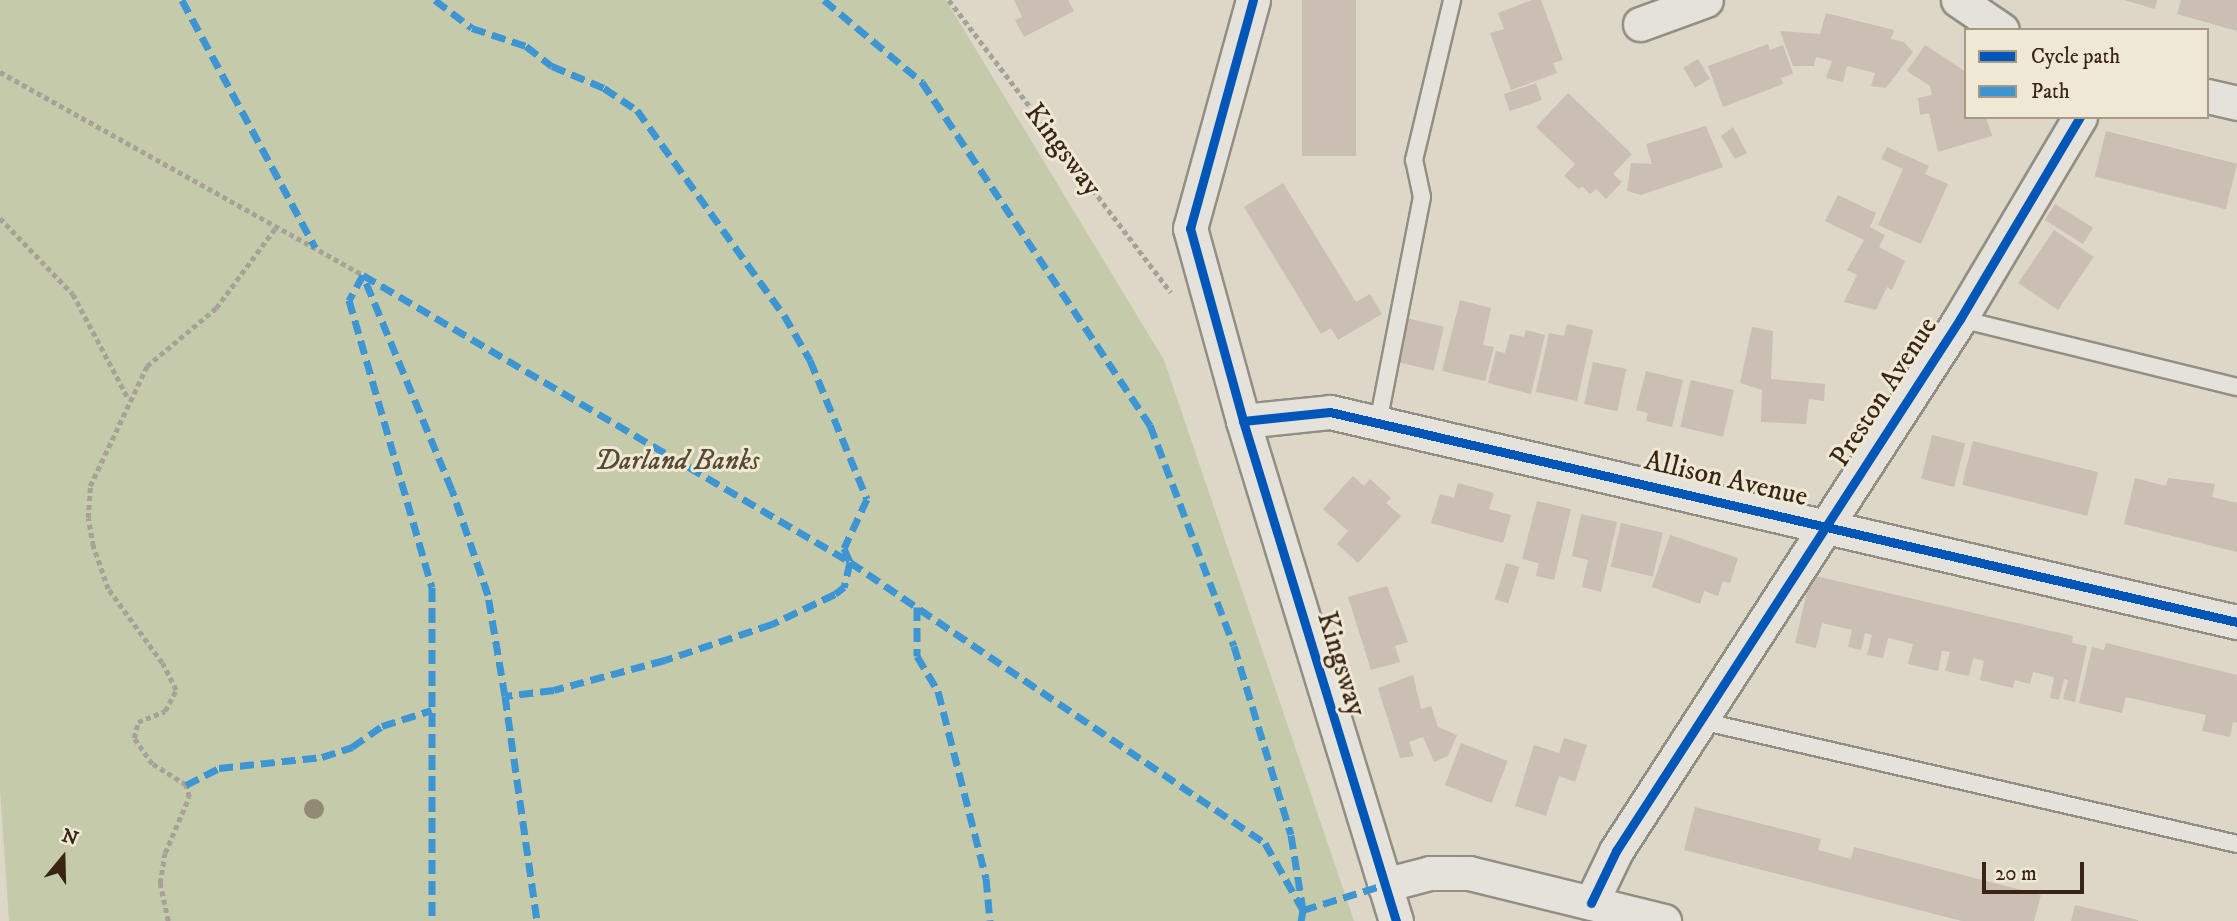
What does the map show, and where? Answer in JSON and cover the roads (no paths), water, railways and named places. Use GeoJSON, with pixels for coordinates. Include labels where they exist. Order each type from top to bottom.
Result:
{"type":"FeatureCollection","features":[{"type":"Feature","properties":{"kind":"street","name":"Kingsway"},"geometry":{"type":"LineString","coordinates":[[1253,0],[1191,228],[1243,421],[1396,921]]}},
{"type":"Feature","properties":{"kind":"street"},"geometry":{"type":"LineString","coordinates":[[1640,24],[1706,0]]}},
{"type":"Feature","properties":{"kind":"street"},"geometry":{"type":"LineString","coordinates":[[1958,0],[1999,28]]}},
{"type":"Feature","properties":{"kind":"street"},"geometry":{"type":"LineString","coordinates":[[2209,96],[2237,103]]}},
{"type":"Feature","properties":{"kind":"street","name":"Preston Avenue"},"geometry":{"type":"LineString","coordinates":[[1591,903],[1616,851],[1824,525],[1960,319],[2079,119]]}},
{"type":"Feature","properties":{"kind":"street","name":"Allison Avenue"},"geometry":{"type":"LineString","coordinates":[[1243,421],[1330,412],[2237,622]]}},
{"type":"Feature","properties":{"kind":"street"},"geometry":{"type":"LineString","coordinates":[[1384,885],[1430,873],[1469,873],[1664,921]]}},
{"type":"Feature","properties":{"kind":"lane"},"geometry":{"type":"LineString","coordinates":[[1378,423],[1422,197],[1415,160],[1452,0]]}},
{"type":"Feature","properties":{"kind":"lane"},"geometry":{"type":"LineString","coordinates":[[1960,319],[2237,387]]}},
{"type":"Feature","properties":{"kind":"lane"},"geometry":{"type":"LineString","coordinates":[[1701,721],[2237,844]]}},
{"type":"Feature","properties":{"kind":"park label","name":"Darland Banks"},"geometry":{"type":"Point","coordinates":[677,461]}}]}
